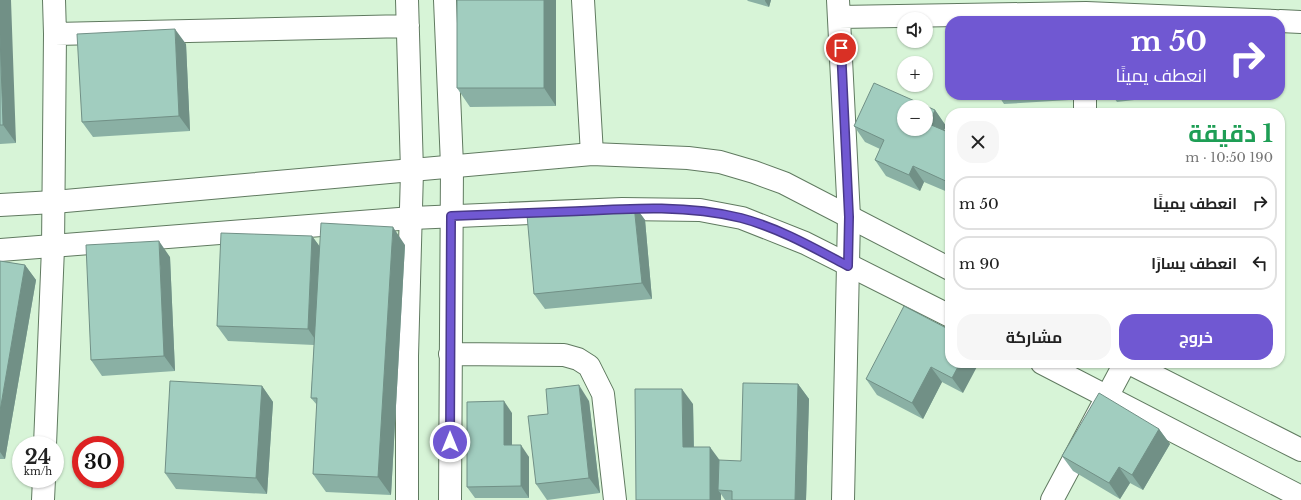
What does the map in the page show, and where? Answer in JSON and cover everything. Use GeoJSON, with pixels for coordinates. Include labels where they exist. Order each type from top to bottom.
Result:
{"type":"FeatureCollection","features":[{"type":"Feature","properties":{"kind":"street"},"geometry":{"type":"LineString","coordinates":[[45,436],[54,202],[54,0]]}},
{"type":"Feature","properties":{"kind":"street"},"geometry":{"type":"LineString","coordinates":[[407,0],[412,171],[412,218],[407,356],[407,500]]}},
{"type":"Feature","properties":{"kind":"street"},"geometry":{"type":"LineString","coordinates":[[445,0],[452,165],[450,500]]}},
{"type":"Feature","properties":{"kind":"street"},"geometry":{"type":"LineString","coordinates":[[583,0],[592,154]]}},
{"type":"Feature","properties":{"kind":"street"},"geometry":{"type":"LineString","coordinates":[[843,500],[849,217],[839,9],[1086,11],[1180,16]]}},
{"type":"Feature","properties":{"kind":"street"},"geometry":{"type":"LineString","coordinates":[[1285,21],[1301,22]]}},
{"type":"Feature","properties":{"kind":"street"},"geometry":{"type":"LineString","coordinates":[[54,34],[408,26]]}},
{"type":"Feature","properties":{"kind":"street"},"geometry":{"type":"LineString","coordinates":[[0,205],[54,202],[412,171],[452,165],[592,154],[688,158],[720,162],[784,183],[945,266]]}},
{"type":"Feature","properties":{"kind":"street"},"geometry":{"type":"LineString","coordinates":[[0,250],[53,248],[412,218],[622,209],[700,210],[742,218],[805,243],[945,314]]}},
{"type":"Feature","properties":{"kind":"street"},"geometry":{"type":"LineString","coordinates":[[450,354],[564,355],[578,359],[589,366],[603,394],[615,500]]}},
{"type":"Feature","properties":{"kind":"street"},"geometry":{"type":"LineString","coordinates":[[1052,500],[1122,368]]}},
{"type":"Feature","properties":{"kind":"street"},"geometry":{"type":"LineString","coordinates":[[1139,368],[1301,450]]}},
{"type":"Feature","properties":{"kind":"street"},"geometry":{"type":"LineString","coordinates":[[1069,369],[1107,397],[1301,497]]}},
{"type":"Feature","properties":{"kind":"street"},"geometry":{"type":"LineString","coordinates":[[43,500],[44,488]]}},
{"type":"Feature","properties":{"kind":"building"},"geometry":{"type":"Polygon","coordinates":[[[457,0],[544,0],[544,88],[457,88],[457,0]]]}},
{"type":"Feature","properties":{"kind":"building"},"geometry":{"type":"Polygon","coordinates":[[[175,29],[179,116],[82,122],[77,34],[175,29]]]}},
{"type":"Feature","properties":{"kind":"building"},"geometry":{"type":"Polygon","coordinates":[[[0,34],[3,125],[0,125],[0,34]]]}},
{"type":"Feature","properties":{"kind":"building"},"geometry":{"type":"Polygon","coordinates":[[[874,83],[912,100],[897,100],[897,136],[933,136],[933,126],[945,131],[945,181],[913,166],[909,175],[875,160],[884,140],[854,126],[874,83]]]}},
{"type":"Feature","properties":{"kind":"building"},"geometry":{"type":"Polygon","coordinates":[[[634,205],[642,283],[534,294],[527,215],[634,205]]]}},
{"type":"Feature","properties":{"kind":"building"},"geometry":{"type":"Polygon","coordinates":[[[321,223],[393,227],[378,477],[313,474],[317,398],[311,398],[321,223]]]}},
{"type":"Feature","properties":{"kind":"building"},"geometry":{"type":"Polygon","coordinates":[[[221,233],[312,236],[308,329],[217,326],[221,233]]]}},
{"type":"Feature","properties":{"kind":"building"},"geometry":{"type":"Polygon","coordinates":[[[159,241],[164,356],[91,360],[86,245],[159,241]]]}},
{"type":"Feature","properties":{"kind":"building"},"geometry":{"type":"Polygon","coordinates":[[[0,261],[25,265],[0,411],[0,261]]]}},
{"type":"Feature","properties":{"kind":"building"},"geometry":{"type":"Polygon","coordinates":[[[904,306],[945,327],[945,368],[957,368],[952,378],[931,367],[912,403],[866,379],[904,306]]]}},
{"type":"Feature","properties":{"kind":"building"},"geometry":{"type":"Polygon","coordinates":[[[170,381],[262,386],[256,478],[165,473],[170,381]]]}},
{"type":"Feature","properties":{"kind":"building"},"geometry":{"type":"Polygon","coordinates":[[[743,383],[798,384],[795,500],[732,500],[732,491],[718,490],[719,460],[741,461],[743,383]]]}},
{"type":"Feature","properties":{"kind":"building"},"geometry":{"type":"Polygon","coordinates":[[[579,385],[589,478],[536,484],[528,416],[548,414],[546,389],[579,385]]]}},
{"type":"Feature","properties":{"kind":"building"},"geometry":{"type":"Polygon","coordinates":[[[635,389],[682,389],[683,447],[710,447],[710,500],[636,500],[635,389]]]}},
{"type":"Feature","properties":{"kind":"building"},"geometry":{"type":"Polygon","coordinates":[[[1099,393],[1159,429],[1132,475],[1119,467],[1109,483],[1062,456],[1099,393]]]}},
{"type":"Feature","properties":{"kind":"building"},"geometry":{"type":"Polygon","coordinates":[[[504,401],[504,445],[521,445],[521,486],[467,487],[467,402],[504,401]]]}},
{"type":"Feature","properties":{"kind":"route"},"geometry":{"type":"LineString","coordinates":[[450,442],[451,216],[622,209],[700,210],[742,218],[805,243],[848,266],[849,217],[841,48]]}}]}
